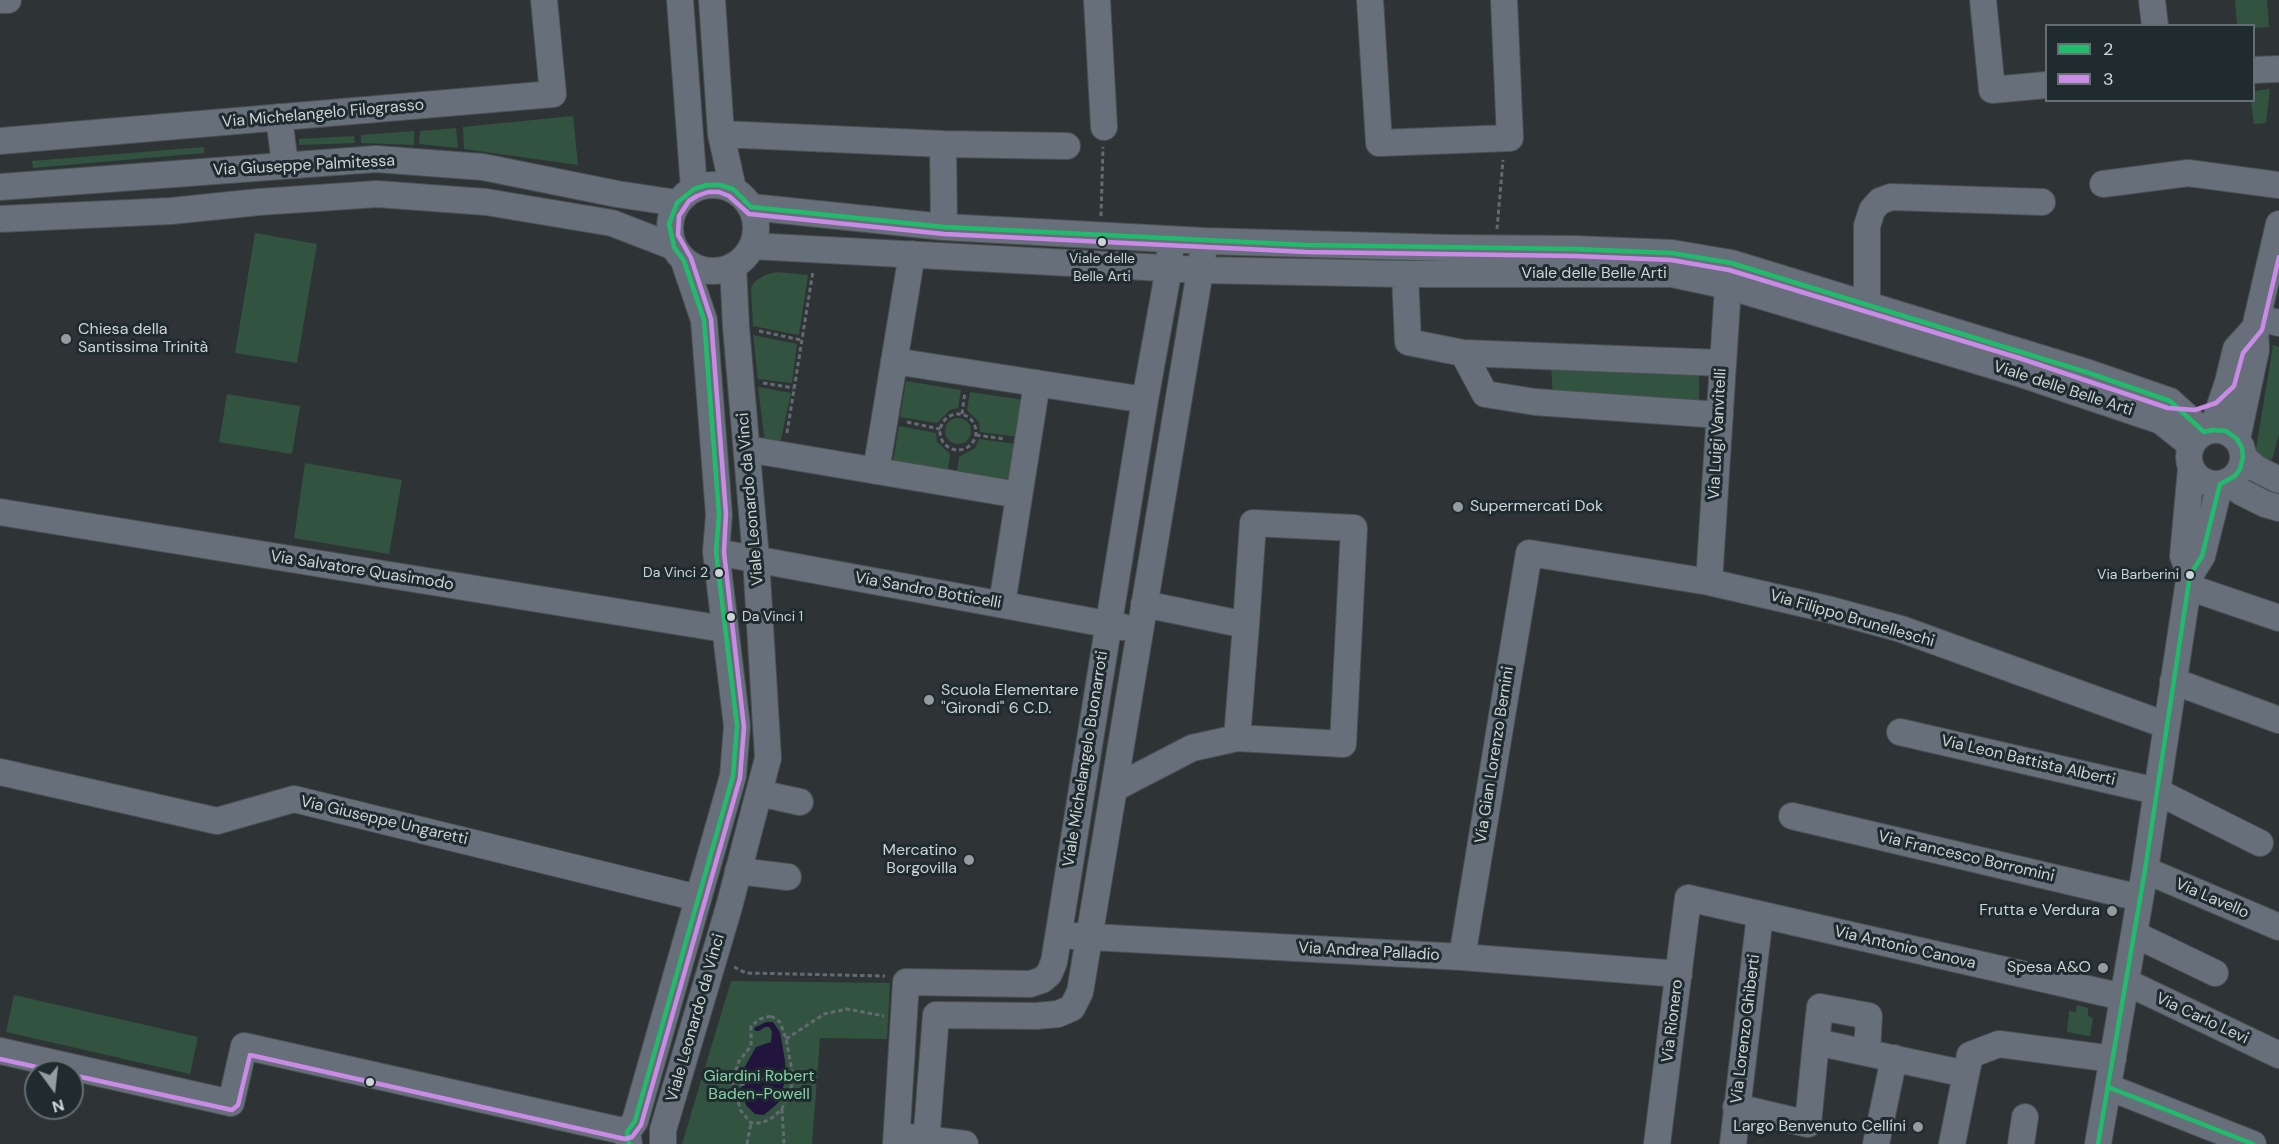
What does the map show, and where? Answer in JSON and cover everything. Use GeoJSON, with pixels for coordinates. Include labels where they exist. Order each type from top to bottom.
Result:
{"type":"FeatureCollection","features":[{"type":"Feature","properties":{"kind":"street"},"geometry":{"type":"LineString","coordinates":[[2,0],[8,0]]}},
{"type":"Feature","properties":{"kind":"street","name":"Via Michelangelo Filograsso"},"geometry":{"type":"LineString","coordinates":[[0,141],[553,94],[544,0]]}},
{"type":"Feature","properties":{"kind":"street"},"geometry":{"type":"LineString","coordinates":[[680,0],[685,196]]}},
{"type":"Feature","properties":{"kind":"street"},"geometry":{"type":"LineString","coordinates":[[712,0],[721,134],[733,189]]}},
{"type":"Feature","properties":{"kind":"street"},"geometry":{"type":"LineString","coordinates":[[1096,0],[1104,127]]}},
{"type":"Feature","properties":{"kind":"street"},"geometry":{"type":"LineString","coordinates":[[1370,0],[1378,143],[1510,138],[1504,0]]}},
{"type":"Feature","properties":{"kind":"street"},"geometry":{"type":"LineString","coordinates":[[1983,0],[1992,90],[2045,86]]}},
{"type":"Feature","properties":{"kind":"street"},"geometry":{"type":"LineString","coordinates":[[2152,0],[2155,24]]}},
{"type":"Feature","properties":{"kind":"street"},"geometry":{"type":"LineString","coordinates":[[2255,70],[2279,69]]}},
{"type":"Feature","properties":{"kind":"street"},"geometry":{"type":"LineString","coordinates":[[279,117],[285,165]]}},
{"type":"Feature","properties":{"kind":"street"},"geometry":{"type":"LineString","coordinates":[[721,134],[943,144],[1067,146]]}},
{"type":"Feature","properties":{"kind":"street"},"geometry":{"type":"LineString","coordinates":[[943,144],[944,227]]}},
{"type":"Feature","properties":{"kind":"street","name":"Via Giuseppe Palmitessa"},"geometry":{"type":"LineString","coordinates":[[0,187],[376,159],[483,167],[617,194],[685,196]]}},
{"type":"Feature","properties":{"kind":"street"},"geometry":{"type":"LineString","coordinates":[[2103,184],[2188,173],[2279,185]]}},
{"type":"Feature","properties":{"kind":"street"},"geometry":{"type":"LineString","coordinates":[[706,184],[733,189],[751,207],[756,220],[756,234],[752,246],[744,258],[733,266],[710,271],[700,269],[679,254],[669,224],[685,196],[706,184]]}},
{"type":"Feature","properties":{"kind":"street","name":"Via Giuseppe Palmitessa"},"geometry":{"type":"LineString","coordinates":[[0,219],[171,211],[259,201],[377,194],[486,202],[612,223],[679,254]]}},
{"type":"Feature","properties":{"kind":"street"},"geometry":{"type":"LineString","coordinates":[[1867,304],[1867,226],[1872,210],[1880,201],[1891,197],[2042,202]]}},
{"type":"Feature","properties":{"kind":"street","name":"Viale delle Belle Arti"},"geometry":{"type":"LineString","coordinates":[[751,207],[944,227],[1204,241],[1671,253],[1731,263],[2090,372],[2170,401],[2200,444]]}},
{"type":"Feature","properties":{"kind":"street"},"geometry":{"type":"LineString","coordinates":[[2098,1144],[2145,870],[2189,581],[2202,556],[2223,483],[2241,469],[2240,448],[2256,350],[2264,323],[2279,224]]}},
{"type":"Feature","properties":{"kind":"street","name":"Viale Michelangelo Buonarroti"},"geometry":{"type":"LineString","coordinates":[[906,982],[1030,984],[1042,980],[1049,974],[1054,962],[1145,400],[1169,268],[1171,239]]}},
{"type":"Feature","properties":{"kind":"street","name":"Viale Michelangelo Buonarroti"},"geometry":{"type":"LineString","coordinates":[[926,1142],[936,1015],[1036,1016],[1058,1014],[1072,1008],[1080,992],[1204,241]]}},
{"type":"Feature","properties":{"kind":"street","name":"Viale delle Belle Arti"},"geometry":{"type":"LineString","coordinates":[[752,246],[1201,270],[1672,274],[1728,286],[1919,342],[2161,421],[2200,444]]}},
{"type":"Feature","properties":{"kind":"street","name":"Viale Leonardo da Vinci"},"geometry":{"type":"LineString","coordinates":[[630,1132],[732,776],[737,726],[716,552],[719,515],[704,321],[679,254]]}},
{"type":"Feature","properties":{"kind":"street"},"geometry":{"type":"LineString","coordinates":[[876,471],[912,254]]}},
{"type":"Feature","properties":{"kind":"street","name":"Viale Leonardo da Vinci"},"geometry":{"type":"LineString","coordinates":[[663,1137],[729,907],[768,758],[756,559],[733,266]]}},
{"type":"Feature","properties":{"kind":"street"},"geometry":{"type":"LineString","coordinates":[[1405,273],[1408,342],[1463,353],[1722,363]]}},
{"type":"Feature","properties":{"kind":"street","name":"Via Luigi Vanvitelli"},"geometry":{"type":"LineString","coordinates":[[1709,582],[1728,286]]}},
{"type":"Feature","properties":{"kind":"street"},"geometry":{"type":"LineString","coordinates":[[2189,581],[2183,556],[2200,444],[2228,382],[2236,349],[2264,323]]}},
{"type":"Feature","properties":{"kind":"street"},"geometry":{"type":"LineString","coordinates":[[1463,353],[1485,394],[1535,402],[1720,415]]}},
{"type":"Feature","properties":{"kind":"street"},"geometry":{"type":"LineString","coordinates":[[894,362],[1145,400]]}},
{"type":"Feature","properties":{"kind":"street"},"geometry":{"type":"LineString","coordinates":[[2170,401],[2196,403],[2212,397],[2228,382]]}},
{"type":"Feature","properties":{"kind":"street"},"geometry":{"type":"LineString","coordinates":[[1002,604],[1038,383]]}},
{"type":"Feature","properties":{"kind":"street"},"geometry":{"type":"LineString","coordinates":[[2200,444],[2226,431],[2257,470],[2279,480]]}},
{"type":"Feature","properties":{"kind":"street"},"geometry":{"type":"LineString","coordinates":[[2200,444],[2198,478],[2211,484],[2223,483],[2257,500],[2279,507]]}},
{"type":"Feature","properties":{"kind":"street"},"geometry":{"type":"LineString","coordinates":[[747,449],[1019,495]]}},
{"type":"Feature","properties":{"kind":"street","name":"Via Salvatore Quasimodo"},"geometry":{"type":"LineString","coordinates":[[0,512],[724,629]]}},
{"type":"Feature","properties":{"kind":"street"},"geometry":{"type":"LineString","coordinates":[[1115,788],[1192,748],[1237,738],[1343,744],[1354,528],[1253,523],[1237,738]]}},
{"type":"Feature","properties":{"kind":"street","name":"Via Sandro Botticelli"},"geometry":{"type":"LineString","coordinates":[[716,552],[1140,630]]}},
{"type":"Feature","properties":{"kind":"street","name":"Via Filippo Brunelleschi"},"geometry":{"type":"LineString","coordinates":[[1529,553],[1709,582],[1831,610],[1901,629],[2166,724]]}},
{"type":"Feature","properties":{"kind":"street","name":"Via Gian Lorenzo Bernini"},"geometry":{"type":"LineString","coordinates":[[1462,957],[1529,553]]}},
{"type":"Feature","properties":{"kind":"street"},"geometry":{"type":"LineString","coordinates":[[2189,581],[2279,618]]}},
{"type":"Feature","properties":{"kind":"street"},"geometry":{"type":"LineString","coordinates":[[1144,604],[1246,625]]}},
{"type":"Feature","properties":{"kind":"street"},"geometry":{"type":"LineString","coordinates":[[2173,681],[2279,720]]}},
{"type":"Feature","properties":{"kind":"street","name":"Via Leon Battista Alberti"},"geometry":{"type":"LineString","coordinates":[[1900,732],[2156,791],[2260,843]]}},
{"type":"Feature","properties":{"kind":"street","name":"Via Giuseppe Ungaretti"},"geometry":{"type":"LineString","coordinates":[[0,772],[217,821],[294,799],[698,898]]}},
{"type":"Feature","properties":{"kind":"street"},"geometry":{"type":"LineString","coordinates":[[759,793],[800,802]]}},
{"type":"Feature","properties":{"kind":"street","name":"Via Francesco Borromini"},"geometry":{"type":"LineString","coordinates":[[1792,816],[2140,898]]}},
{"type":"Feature","properties":{"kind":"street","name":"Via Lavello"},"geometry":{"type":"LineString","coordinates":[[2145,870],[2279,927]]}},
{"type":"Feature","properties":{"kind":"street"},"geometry":{"type":"LineString","coordinates":[[738,871],[788,877]]}},
{"type":"Feature","properties":{"kind":"street"},"geometry":{"type":"LineString","coordinates":[[698,898],[703,889],[716,885],[728,893],[729,907]]}},
{"type":"Feature","properties":{"kind":"street","name":"Via Antonio Canova"},"geometry":{"type":"LineString","coordinates":[[1688,898],[2124,990]]}},
{"type":"Feature","properties":{"kind":"street","name":"Via Rionero"},"geometry":{"type":"LineString","coordinates":[[1658,1144],[1688,898]]}},
{"type":"Feature","properties":{"kind":"street","name":"Via Lorenzo Ghiberti"},"geometry":{"type":"LineString","coordinates":[[1733,1144],[1761,915]]}},
{"type":"Feature","properties":{"kind":"street","name":"Via Andrea Palladio"},"geometry":{"type":"LineString","coordinates":[[1058,933],[1088,939],[1462,957],[1679,974]]}},
{"type":"Feature","properties":{"kind":"street"},"geometry":{"type":"LineString","coordinates":[[2134,933],[2215,973]]}},
{"type":"Feature","properties":{"kind":"street"},"geometry":{"type":"LineString","coordinates":[[906,982],[897,1140],[965,1144]]}},
{"type":"Feature","properties":{"kind":"street","name":"Via Carlo Levi"},"geometry":{"type":"LineString","coordinates":[[2124,990],[2279,1055]]}},
{"type":"Feature","properties":{"kind":"street"},"geometry":{"type":"LineString","coordinates":[[1736,1107],[1808,1124],[1820,1007],[1869,1016],[1867,1053]]}},
{"type":"Feature","properties":{"kind":"street"},"geometry":{"type":"LineString","coordinates":[[1816,1042],[1966,1074]]}},
{"type":"Feature","properties":{"kind":"street"},"geometry":{"type":"LineString","coordinates":[[1952,1144],[1970,1055],[1999,1044],[2113,1059]]}},
{"type":"Feature","properties":{"kind":"street"},"geometry":{"type":"LineString","coordinates":[[0,1051],[231,1103],[244,1046],[630,1132]]}},
{"type":"Feature","properties":{"kind":"street"},"geometry":{"type":"LineString","coordinates":[[1876,1144],[1894,1059]]}},
{"type":"Feature","properties":{"kind":"street"},"geometry":{"type":"LineString","coordinates":[[2108,1087],[2253,1144]]}},
{"type":"Feature","properties":{"kind":"street"},"geometry":{"type":"LineString","coordinates":[[2021,1144],[2025,1116]]}},
{"type":"Feature","properties":{"kind":"street","name":"Viale Leonardo da Vinci"},"geometry":{"type":"LineString","coordinates":[[630,1132],[646,1118],[657,1122],[663,1137]]}},
{"type":"Feature","properties":{"kind":"path"},"geometry":{"type":"LineString","coordinates":[[1101,235],[1104,127]]}},
{"type":"Feature","properties":{"kind":"path"},"geometry":{"type":"LineString","coordinates":[[1495,248],[1503,158],[1510,138]]}},
{"type":"Feature","properties":{"kind":"path"},"geometry":{"type":"LineString","coordinates":[[783,455],[816,249]]}},
{"type":"Feature","properties":{"kind":"path"},"geometry":{"type":"LineString","coordinates":[[736,327],[801,340]]}},
{"type":"Feature","properties":{"kind":"path"},"geometry":{"type":"LineString","coordinates":[[741,379],[794,388]]}},
{"type":"Feature","properties":{"kind":"path"},"geometry":{"type":"LineString","coordinates":[[962,414],[972,420],[976,427],[976,435],[967,447],[956,449],[944,442],[940,429],[948,417],[962,414]]}},
{"type":"Feature","properties":{"kind":"path"},"geometry":{"type":"LineString","coordinates":[[885,418],[940,429]]}},
{"type":"Feature","properties":{"kind":"path"},"geometry":{"type":"LineString","coordinates":[[976,435],[1028,443]]}},
{"type":"Feature","properties":{"kind":"path"},"geometry":{"type":"LineString","coordinates":[[713,957],[747,973],[893,976],[906,982]]}},
{"type":"Feature","properties":{"kind":"path"},"geometry":{"type":"LineString","coordinates":[[786,1039],[824,1014],[847,1009],[904,1021]]}},
{"type":"Feature","properties":{"kind":"path"},"geometry":{"type":"LineString","coordinates":[[747,1144],[751,1124],[741,1111],[732,1082],[739,1061],[752,1046],[751,1026],[760,1019],[771,1016],[780,1022],[792,1071],[791,1088],[782,1109],[784,1144]]}},
{"type":"Feature","properties":{"kind":"path"},"geometry":{"type":"LineString","coordinates":[[734,1087],[792,1071]]}},
{"type":"Feature","properties":{"kind":"path"},"geometry":{"type":"LineString","coordinates":[[751,1124],[762,1123],[782,1109]]}},
{"type":"Feature","properties":{"kind":"green space"},"geometry":{"type":"Polygon","coordinates":[[[2235,0],[2267,0],[2269,27],[2255,28],[2255,24],[2237,24],[2235,0]]]}},
{"type":"Feature","properties":{"kind":"green space"},"geometry":{"type":"Polygon","coordinates":[[[2270,89],[2266,123],[2254,124],[2251,102],[2255,102],[2255,91],[2270,89]]]}},
{"type":"Feature","properties":{"kind":"green space"},"geometry":{"type":"Polygon","coordinates":[[[573,116],[578,165],[464,149],[463,127],[573,116]]]}},
{"type":"Feature","properties":{"kind":"green space"},"geometry":{"type":"Polygon","coordinates":[[[456,128],[458,148],[419,144],[420,131],[456,128]]]}},
{"type":"Feature","properties":{"kind":"green space"},"geometry":{"type":"Polygon","coordinates":[[[414,131],[414,145],[361,143],[361,135],[414,131]]]}},
{"type":"Feature","properties":{"kind":"green space"},"geometry":{"type":"Polygon","coordinates":[[[354,136],[355,143],[299,145],[299,139],[354,136]]]}},
{"type":"Feature","properties":{"kind":"green space"},"geometry":{"type":"Polygon","coordinates":[[[204,147],[204,153],[33,168],[32,161],[204,147]]]}},
{"type":"Feature","properties":{"kind":"green space"},"geometry":{"type":"Polygon","coordinates":[[[255,233],[317,244],[297,363],[235,353],[255,233]]]}},
{"type":"Feature","properties":{"kind":"green space"},"geometry":{"type":"Polygon","coordinates":[[[777,272],[808,275],[799,335],[753,326],[751,288],[754,282],[765,275],[777,272]]]}},
{"type":"Feature","properties":{"kind":"green space"},"geometry":{"type":"Polygon","coordinates":[[[753,335],[797,344],[792,383],[758,379],[753,335]]]}},
{"type":"Feature","properties":{"kind":"green space"},"geometry":{"type":"Polygon","coordinates":[[[2273,345],[2279,347],[2279,435],[2272,460],[2255,455],[2273,345]]]}},
{"type":"Feature","properties":{"kind":"green space"},"geometry":{"type":"Polygon","coordinates":[[[1551,363],[1699,369],[1699,406],[1553,399],[1551,363]]]}},
{"type":"Feature","properties":{"kind":"green space"},"geometry":{"type":"Polygon","coordinates":[[[906,381],[961,390],[958,408],[950,410],[937,423],[900,417],[906,381]]]}},
{"type":"Feature","properties":{"kind":"green space"},"geometry":{"type":"Polygon","coordinates":[[[758,387],[791,393],[780,444],[765,443],[758,387]]]}},
{"type":"Feature","properties":{"kind":"green space"},"geometry":{"type":"Polygon","coordinates":[[[970,392],[1024,400],[1018,437],[980,432],[979,422],[967,410],[970,392]]]}},
{"type":"Feature","properties":{"kind":"green space"},"geometry":{"type":"Polygon","coordinates":[[[227,394],[300,406],[292,454],[219,442],[227,394]]]}},
{"type":"Feature","properties":{"kind":"green space"},"geometry":{"type":"Polygon","coordinates":[[[958,418],[967,422],[971,431],[967,440],[958,444],[949,440],[945,431],[949,422],[958,418]]]}},
{"type":"Feature","properties":{"kind":"green space"},"geometry":{"type":"Polygon","coordinates":[[[899,426],[936,433],[937,442],[950,454],[948,470],[893,461],[899,426]]]}},
{"type":"Feature","properties":{"kind":"green space"},"geometry":{"type":"Polygon","coordinates":[[[979,439],[1017,444],[1011,480],[957,471],[959,457],[975,448],[979,439]]]}},
{"type":"Feature","properties":{"kind":"green space"},"geometry":{"type":"Polygon","coordinates":[[[305,463],[402,480],[389,554],[294,538],[305,463]]]}},
{"type":"Feature","properties":{"kind":"green space","name":"Giardini Robert Baden-Powell"},"geometry":{"type":"Polygon","coordinates":[[[731,981],[890,983],[887,1039],[820,1038],[812,1144],[682,1144],[731,981]]]}},
{"type":"Feature","properties":{"kind":"green space"},"geometry":{"type":"Polygon","coordinates":[[[14,995],[198,1037],[190,1074],[6,1032],[14,995]]]}},
{"type":"Feature","properties":{"kind":"green space"},"geometry":{"type":"Polygon","coordinates":[[[2077,1005],[2088,1008],[2088,1016],[2093,1018],[2090,1036],[2067,1032],[2069,1011],[2076,1012],[2077,1005]]]}},
{"type":"Feature","properties":{"kind":"shaded area"},"geometry":{"type":"Polygon","coordinates":[[[766,1022],[773,1022],[780,1032],[786,1078],[778,1103],[764,1115],[755,1114],[746,1105],[741,1092],[741,1080],[743,1070],[756,1047],[771,1042],[772,1031],[769,1027],[759,1031],[755,1031],[754,1028],[766,1022]]]}},
{"type":"Feature","properties":{"kind":"transit line","name":"2"},"geometry":{"type":"LineString","coordinates":[[629,1144],[627,1132],[635,1121],[733,776],[737,726],[716,552],[719,515],[704,320],[684,261],[674,247],[669,224],[677,203],[694,189],[707,185],[720,185],[733,189],[751,207],[944,227],[1306,245],[1574,249],[1672,253],[1731,263],[2089,373],[2170,401],[2204,432],[2226,431],[2237,439],[2242,448],[2243,457],[2240,469],[2235,476],[2220,484],[2202,556],[2190,575],[2145,870],[2098,1144]]}},
{"type":"Feature","properties":{"kind":"transit line","name":"3"},"geometry":{"type":"LineString","coordinates":[[84,1078],[232,1110],[238,1105],[250,1055],[625,1139],[632,1137],[641,1125],[740,778],[744,727],[724,552],[726,514],[711,319],[691,258],[678,235],[679,216],[689,201],[697,196],[708,192],[719,192],[729,196],[749,214],[944,234],[1306,252],[1574,256],[1671,260],[1729,270],[2019,358],[2168,408],[2195,410],[2216,403],[2234,386],[2243,353],[2262,330],[2279,257]]}},
{"type":"Feature","properties":{"kind":"transit line","name":"3"},"geometry":{"type":"LineString","coordinates":[[0,1059],[24,1064]]}},
{"type":"Feature","properties":{"kind":"transit line","name":"2"},"geometry":{"type":"LineString","coordinates":[[2108,1087],[2253,1144]]}},
{"type":"Feature","properties":{"kind":"place","name":"Viale delle Belle Arti"},"geometry":{"type":"Point","coordinates":[1102,242]}},
{"type":"Feature","properties":{"kind":"place","name":"Chiesa della Santissima Trinità"},"geometry":{"type":"Point","coordinates":[66,339]}},
{"type":"Feature","properties":{"kind":"place","name":"Supermercati Dok"},"geometry":{"type":"Point","coordinates":[1458,507]}},
{"type":"Feature","properties":{"kind":"place","name":"Da Vinci 2"},"geometry":{"type":"Point","coordinates":[719,573]}},
{"type":"Feature","properties":{"kind":"place","name":"Via Barberini"},"geometry":{"type":"Point","coordinates":[2190,575]}},
{"type":"Feature","properties":{"kind":"place","name":"Da Vinci 1"},"geometry":{"type":"Point","coordinates":[731,617]}},
{"type":"Feature","properties":{"kind":"place","name":"Scuola Elementare \"Girondi\" 6 C.D."},"geometry":{"type":"Point","coordinates":[929,700]}},
{"type":"Feature","properties":{"kind":"place","name":"Mercatino Borgovilla"},"geometry":{"type":"Point","coordinates":[969,860]}},
{"type":"Feature","properties":{"kind":"place","name":"Frutta e Verdura"},"geometry":{"type":"Point","coordinates":[2112,911]}},
{"type":"Feature","properties":{"kind":"place","name":"Spesa A&O"},"geometry":{"type":"Point","coordinates":[2103,968]}},
{"type":"Feature","properties":{"kind":"place","name":"Largo Benvenuto Cellini"},"geometry":{"type":"Point","coordinates":[1918,1127]}}]}
